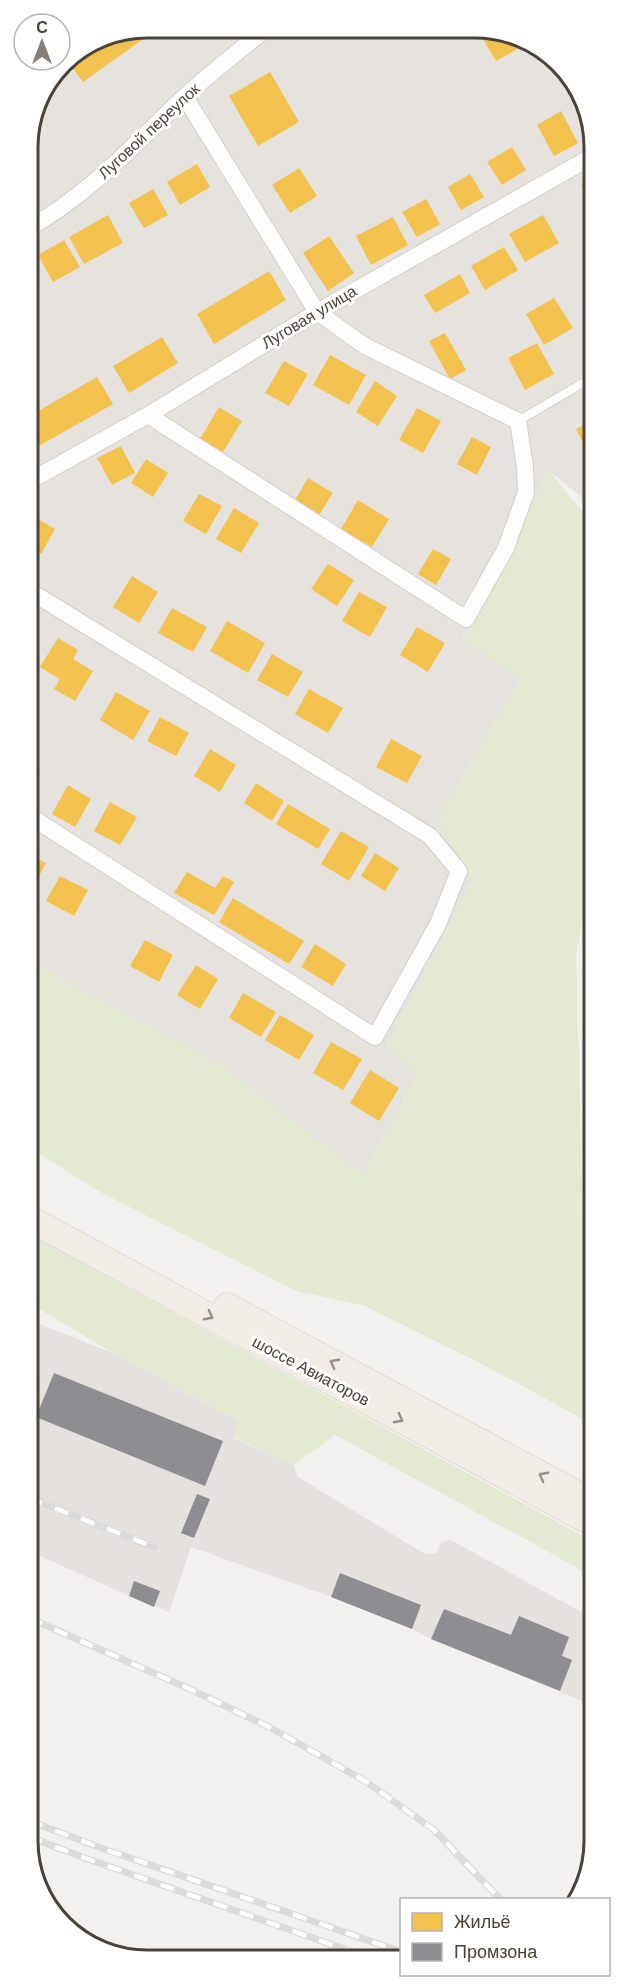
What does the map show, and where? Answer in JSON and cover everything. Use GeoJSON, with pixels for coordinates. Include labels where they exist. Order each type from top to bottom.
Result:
{"type":"FeatureCollection","features":[{"type":"Feature","properties":{"kind":"main road","name":"шоссе Авиаторов"},"geometry":{"type":"LineString","coordinates":[[38,1204],[584,1498]]}},
{"type":"Feature","properties":{"kind":"main road","name":"шоссе Авиаторов"},"geometry":{"type":"LineString","coordinates":[[38,1223],[584,1519]]}},
{"type":"Feature","properties":{"kind":"street","name":"Луговой переулок"},"geometry":{"type":"LineString","coordinates":[[38,224],[107,173],[185,97],[255,38]]}},
{"type":"Feature","properties":{"kind":"street"},"geometry":{"type":"LineString","coordinates":[[148,415],[466,619],[506,548],[526,492],[525,467],[518,421],[365,346],[317,312],[185,97]]}},
{"type":"Feature","properties":{"kind":"street","name":"Луговая улица"},"geometry":{"type":"LineString","coordinates":[[38,476],[148,415],[317,312],[584,161]]}},
{"type":"Feature","properties":{"kind":"street"},"geometry":{"type":"LineString","coordinates":[[38,596],[430,836],[459,871],[438,924],[375,1037],[38,821]]}},
{"type":"Feature","properties":{"kind":"lane"},"geometry":{"type":"LineString","coordinates":[[518,421],[584,382]]}},
{"type":"Feature","properties":{"kind":"shaded area"},"geometry":{"type":"Polygon","coordinates":[[[133,38],[489,38],[510,43],[536,56],[562,80],[579,112],[584,133],[584,500],[548,470],[511,551],[463,638],[520,679],[438,817],[473,880],[387,1045],[417,1076],[363,1174],[223,1067],[38,965],[38,133],[46,105],[56,86],[68,72],[72,72],[75,65],[92,52],[112,43],[133,38]]]}},
{"type":"Feature","properties":{"kind":"shaded area"},"geometry":{"type":"Polygon","coordinates":[[[38,1324],[113,1353],[239,1421],[233,1438],[294,1465],[298,1477],[425,1554],[436,1553],[441,1542],[451,1540],[584,1613],[584,1702],[331,1597],[191,1547],[169,1612],[38,1555],[38,1324]]]}},
{"type":"Feature","properties":{"kind":"green space"},"geometry":{"type":"Polygon","coordinates":[[[548,469],[584,514],[584,909],[576,956],[584,1225],[584,1420],[478,1362],[365,1306],[296,1291],[100,1192],[38,1153],[38,965],[223,1067],[363,1174],[417,1076],[387,1045],[473,880],[437,818],[520,679],[463,639],[511,551],[548,469]]]}},
{"type":"Feature","properties":{"kind":"green space"},"geometry":{"type":"Polygon","coordinates":[[[38,1239],[584,1537],[584,1572],[335,1435],[294,1465],[233,1437],[239,1421],[113,1353],[38,1308],[38,1239]]]}},
{"type":"Feature","properties":{"kind":"building: Жильё"},"geometry":{"type":"Polygon","coordinates":[[[145,38],[83,82],[72,68],[92,52],[112,43],[145,38]]]}},
{"type":"Feature","properties":{"kind":"building: Жильё"},"geometry":{"type":"Polygon","coordinates":[[[482,38],[510,43],[520,48],[496,61],[482,38]]]}},
{"type":"Feature","properties":{"kind":"building: Жильё"},"geometry":{"type":"Polygon","coordinates":[[[270,72],[299,122],[258,146],[229,96],[270,72]]]}},
{"type":"Feature","properties":{"kind":"building: Жильё"},"geometry":{"type":"Polygon","coordinates":[[[561,111],[578,143],[554,156],[537,125],[561,111]]]}},
{"type":"Feature","properties":{"kind":"building: Жильё"},"geometry":{"type":"Polygon","coordinates":[[[512,147],[526,170],[502,185],[487,162],[512,147]]]}},
{"type":"Feature","properties":{"kind":"building: Жильё"},"geometry":{"type":"Polygon","coordinates":[[[197,164],[210,187],[180,205],[167,182],[197,164]]]}},
{"type":"Feature","properties":{"kind":"building: Жильё"},"geometry":{"type":"Polygon","coordinates":[[[299,168],[317,196],[290,213],[272,185],[299,168]]]}},
{"type":"Feature","properties":{"kind":"building: Жильё"},"geometry":{"type":"Polygon","coordinates":[[[470,174],[484,197],[461,210],[448,187],[470,174]]]}},
{"type":"Feature","properties":{"kind":"building: Жильё"},"geometry":{"type":"Polygon","coordinates":[[[153,189],[168,215],[144,228],[129,203],[153,189]]]}},
{"type":"Feature","properties":{"kind":"building: Жильё"},"geometry":{"type":"Polygon","coordinates":[[[426,199],[440,224],[417,237],[402,212],[426,199]]]}},
{"type":"Feature","properties":{"kind":"building: Жильё"},"geometry":{"type":"Polygon","coordinates":[[[108,215],[123,243],[84,264],[69,237],[108,215]]]}},
{"type":"Feature","properties":{"kind":"building: Жильё"},"geometry":{"type":"Polygon","coordinates":[[[543,215],[559,243],[525,262],[509,234],[543,215]]]}},
{"type":"Feature","properties":{"kind":"building: Жильё"},"geometry":{"type":"Polygon","coordinates":[[[393,217],[408,245],[371,265],[356,236],[393,217]]]}},
{"type":"Feature","properties":{"kind":"building: Жильё"},"geometry":{"type":"Polygon","coordinates":[[[329,236],[354,273],[328,291],[303,253],[329,236]]]}},
{"type":"Feature","properties":{"kind":"building: Жильё"},"geometry":{"type":"Polygon","coordinates":[[[64,240],[80,267],[53,282],[38,255],[64,240]]]}},
{"type":"Feature","properties":{"kind":"building: Жильё"},"geometry":{"type":"Polygon","coordinates":[[[504,247],[518,270],[485,290],[471,266],[504,247]]]}},
{"type":"Feature","properties":{"kind":"building: Жильё"},"geometry":{"type":"Polygon","coordinates":[[[269,271],[286,300],[214,344],[197,314],[269,271]]]}},
{"type":"Feature","properties":{"kind":"building: Жильё"},"geometry":{"type":"Polygon","coordinates":[[[460,274],[470,293],[435,313],[424,295],[460,274]]]}},
{"type":"Feature","properties":{"kind":"building: Жильё"},"geometry":{"type":"Polygon","coordinates":[[[554,298],[573,328],[544,345],[526,314],[554,298]]]}},
{"type":"Feature","properties":{"kind":"building: Жильё"},"geometry":{"type":"Polygon","coordinates":[[[445,333],[466,370],[450,379],[429,341],[445,333]]]}},
{"type":"Feature","properties":{"kind":"building: Жильё"},"geometry":{"type":"Polygon","coordinates":[[[162,337],[178,363],[129,393],[113,366],[162,337]]]}},
{"type":"Feature","properties":{"kind":"building: Жильё"},"geometry":{"type":"Polygon","coordinates":[[[537,343],[554,374],[525,390],[508,358],[537,343]]]}},
{"type":"Feature","properties":{"kind":"building: Жильё"},"geometry":{"type":"Polygon","coordinates":[[[330,355],[366,375],[349,405],[313,385],[330,355]]]}},
{"type":"Feature","properties":{"kind":"building: Жильё"},"geometry":{"type":"Polygon","coordinates":[[[284,361],[308,374],[289,406],[265,393],[284,361]]]}},
{"type":"Feature","properties":{"kind":"building: Жильё"},"geometry":{"type":"Polygon","coordinates":[[[97,377],[113,404],[38,446],[38,411],[97,377]]]}},
{"type":"Feature","properties":{"kind":"building: Жильё"},"geometry":{"type":"Polygon","coordinates":[[[375,381],[397,396],[378,426],[356,412],[375,381]]]}},
{"type":"Feature","properties":{"kind":"building: Жильё"},"geometry":{"type":"Polygon","coordinates":[[[219,407],[242,421],[223,452],[200,439],[219,407]]]}},
{"type":"Feature","properties":{"kind":"building: Жильё"},"geometry":{"type":"Polygon","coordinates":[[[417,408],[441,421],[423,453],[399,440],[417,408]]]}},
{"type":"Feature","properties":{"kind":"building: Жильё"},"geometry":{"type":"Polygon","coordinates":[[[584,425],[584,444],[576,429],[584,425]]]}},
{"type":"Feature","properties":{"kind":"building: Жильё"},"geometry":{"type":"Polygon","coordinates":[[[472,437],[491,447],[477,475],[457,464],[472,437]]]}},
{"type":"Feature","properties":{"kind":"building: Жильё"},"geometry":{"type":"Polygon","coordinates":[[[121,446],[135,473],[112,485],[97,458],[121,446]]]}},
{"type":"Feature","properties":{"kind":"building: Жильё"},"geometry":{"type":"Polygon","coordinates":[[[146,459],[168,473],[153,497],[131,483],[146,459]]]}},
{"type":"Feature","properties":{"kind":"building: Жильё"},"geometry":{"type":"Polygon","coordinates":[[[308,478],[333,493],[319,515],[295,500],[308,478]]]}},
{"type":"Feature","properties":{"kind":"building: Жильё"},"geometry":{"type":"Polygon","coordinates":[[[199,494],[222,506],[206,534],[183,521],[199,494]]]}},
{"type":"Feature","properties":{"kind":"building: Жильё"},"geometry":{"type":"Polygon","coordinates":[[[358,500],[389,519],[372,547],[341,529],[358,500]]]}},
{"type":"Feature","properties":{"kind":"building: Жильё"},"geometry":{"type":"Polygon","coordinates":[[[234,508],[259,523],[241,553],[216,539],[234,508]]]}},
{"type":"Feature","properties":{"kind":"building: Жильё"},"geometry":{"type":"Polygon","coordinates":[[[38,519],[55,529],[41,554],[38,552],[38,519]]]}},
{"type":"Feature","properties":{"kind":"building: Жильё"},"geometry":{"type":"Polygon","coordinates":[[[433,549],[451,559],[436,585],[418,574],[433,549]]]}},
{"type":"Feature","properties":{"kind":"building: Жильё"},"geometry":{"type":"Polygon","coordinates":[[[328,564],[354,580],[337,606],[311,589],[328,564]]]}},
{"type":"Feature","properties":{"kind":"building: Жильё"},"geometry":{"type":"Polygon","coordinates":[[[132,576],[158,592],[139,623],[113,607],[132,576]]]}},
{"type":"Feature","properties":{"kind":"building: Жильё"},"geometry":{"type":"Polygon","coordinates":[[[359,592],[387,607],[370,637],[342,621],[359,592]]]}},
{"type":"Feature","properties":{"kind":"building: Жильё"},"geometry":{"type":"Polygon","coordinates":[[[172,608],[207,627],[193,652],[158,633],[172,608]]]}},
{"type":"Feature","properties":{"kind":"building: Жильё"},"geometry":{"type":"Polygon","coordinates":[[[227,621],[265,643],[248,673],[210,651],[227,621]]]}},
{"type":"Feature","properties":{"kind":"building: Жильё"},"geometry":{"type":"Polygon","coordinates":[[[417,627],[445,643],[428,672],[400,655],[417,627]]]}},
{"type":"Feature","properties":{"kind":"building: Жильё"},"geometry":{"type":"Polygon","coordinates":[[[58,638],[78,650],[73,659],[93,671],[75,701],[54,689],[60,679],[40,667],[58,638]]]}},
{"type":"Feature","properties":{"kind":"building: Жильё"},"geometry":{"type":"Polygon","coordinates":[[[272,654],[303,672],[288,697],[257,680],[272,654]]]}},
{"type":"Feature","properties":{"kind":"building: Жильё"},"geometry":{"type":"Polygon","coordinates":[[[309,689],[343,708],[328,733],[295,714],[309,689]]]}},
{"type":"Feature","properties":{"kind":"building: Жильё"},"geometry":{"type":"Polygon","coordinates":[[[116,692],[150,711],[133,740],[100,720],[116,692]]]}},
{"type":"Feature","properties":{"kind":"building: Жильё"},"geometry":{"type":"Polygon","coordinates":[[[160,717],[189,733],[176,756],[147,741],[160,717]]]}},
{"type":"Feature","properties":{"kind":"building: Жильё"},"geometry":{"type":"Polygon","coordinates":[[[391,739],[422,756],[407,783],[376,767],[391,739]]]}},
{"type":"Feature","properties":{"kind":"building: Жильё"},"geometry":{"type":"Polygon","coordinates":[[[210,749],[236,765],[220,792],[194,776],[210,749]]]}},
{"type":"Feature","properties":{"kind":"building: Жильё"},"geometry":{"type":"Polygon","coordinates":[[[256,783],[284,801],[272,821],[244,803],[256,783]]]}},
{"type":"Feature","properties":{"kind":"building: Жильё"},"geometry":{"type":"Polygon","coordinates":[[[68,785],[91,799],[75,827],[52,814],[68,785]]]}},
{"type":"Feature","properties":{"kind":"building: Жильё"},"geometry":{"type":"Polygon","coordinates":[[[110,802],[137,817],[120,845],[94,831],[110,802]]]}},
{"type":"Feature","properties":{"kind":"building: Жильё"},"geometry":{"type":"Polygon","coordinates":[[[288,804],[330,829],[318,849],[276,824],[288,804]]]}},
{"type":"Feature","properties":{"kind":"building: Жильё"},"geometry":{"type":"Polygon","coordinates":[[[341,831],[369,847],[349,881],[321,864],[341,831]]]}},
{"type":"Feature","properties":{"kind":"building: Жильё"},"geometry":{"type":"Polygon","coordinates":[[[375,853],[399,868],[385,891],[361,876],[375,853]]]}},
{"type":"Feature","properties":{"kind":"building: Жильё"},"geometry":{"type":"Polygon","coordinates":[[[38,859],[46,863],[38,878],[38,859]]]}},
{"type":"Feature","properties":{"kind":"building: Жильё"},"geometry":{"type":"Polygon","coordinates":[[[187,872],[215,888],[223,876],[234,882],[214,915],[174,893],[187,872]]]}},
{"type":"Feature","properties":{"kind":"building: Жильё"},"geometry":{"type":"Polygon","coordinates":[[[60,876],[88,890],[74,916],[46,901],[60,876]]]}},
{"type":"Feature","properties":{"kind":"building: Жильё"},"geometry":{"type":"Polygon","coordinates":[[[233,898],[304,941],[289,964],[219,922],[233,898]]]}},
{"type":"Feature","properties":{"kind":"building: Жильё"},"geometry":{"type":"Polygon","coordinates":[[[145,940],[173,955],[159,982],[130,966],[145,940]]]}},
{"type":"Feature","properties":{"kind":"building: Жильё"},"geometry":{"type":"Polygon","coordinates":[[[315,944],[346,964],[333,986],[301,967],[315,944]]]}},
{"type":"Feature","properties":{"kind":"building: Жильё"},"geometry":{"type":"Polygon","coordinates":[[[196,965],[218,979],[200,1009],[177,995],[196,965]]]}},
{"type":"Feature","properties":{"kind":"building: Жильё"},"geometry":{"type":"Polygon","coordinates":[[[243,993],[276,1012],[261,1037],[229,1018],[243,993]]]}},
{"type":"Feature","properties":{"kind":"building: Жильё"},"geometry":{"type":"Polygon","coordinates":[[[280,1015],[314,1035],[299,1060],[265,1040],[280,1015]]]}},
{"type":"Feature","properties":{"kind":"building: Жильё"},"geometry":{"type":"Polygon","coordinates":[[[331,1042],[362,1059],[343,1090],[313,1073],[331,1042]]]}},
{"type":"Feature","properties":{"kind":"building: Жильё"},"geometry":{"type":"Polygon","coordinates":[[[370,1070],[399,1088],[379,1121],[350,1103],[370,1070]]]}},
{"type":"Feature","properties":{"kind":"building: Промзона"},"geometry":{"type":"Polygon","coordinates":[[[54,1373],[223,1441],[205,1486],[38,1418],[38,1412],[54,1373]]]}},
{"type":"Feature","properties":{"kind":"building: Промзона"},"geometry":{"type":"Polygon","coordinates":[[[197,1494],[210,1499],[194,1538],[181,1533],[197,1494]]]}},
{"type":"Feature","properties":{"kind":"building: Промзона"},"geometry":{"type":"Polygon","coordinates":[[[340,1573],[421,1605],[412,1629],[331,1597],[340,1573]]]}},
{"type":"Feature","properties":{"kind":"building: Промзона"},"geometry":{"type":"Polygon","coordinates":[[[134,1581],[160,1591],[154,1607],[129,1596],[134,1581]]]}},
{"type":"Feature","properties":{"kind":"building: Промзона"},"geometry":{"type":"Polygon","coordinates":[[[444,1609],[511,1635],[519,1616],[569,1637],[562,1656],[572,1660],[560,1691],[431,1639],[444,1609]]]}},
{"type":"Feature","properties":{"kind":"railway"},"geometry":{"type":"LineString","coordinates":[[38,1502],[154,1547]]}},
{"type":"Feature","properties":{"kind":"railway"},"geometry":{"type":"LineString","coordinates":[[38,1622],[192,1690],[271,1728],[365,1781],[434,1830],[499,1898]]}},
{"type":"Feature","properties":{"kind":"railway"},"geometry":{"type":"LineString","coordinates":[[38,1824],[396,1950]]}},
{"type":"Feature","properties":{"kind":"railway"},"geometry":{"type":"LineString","coordinates":[[38,1840],[347,1950]]}}]}
